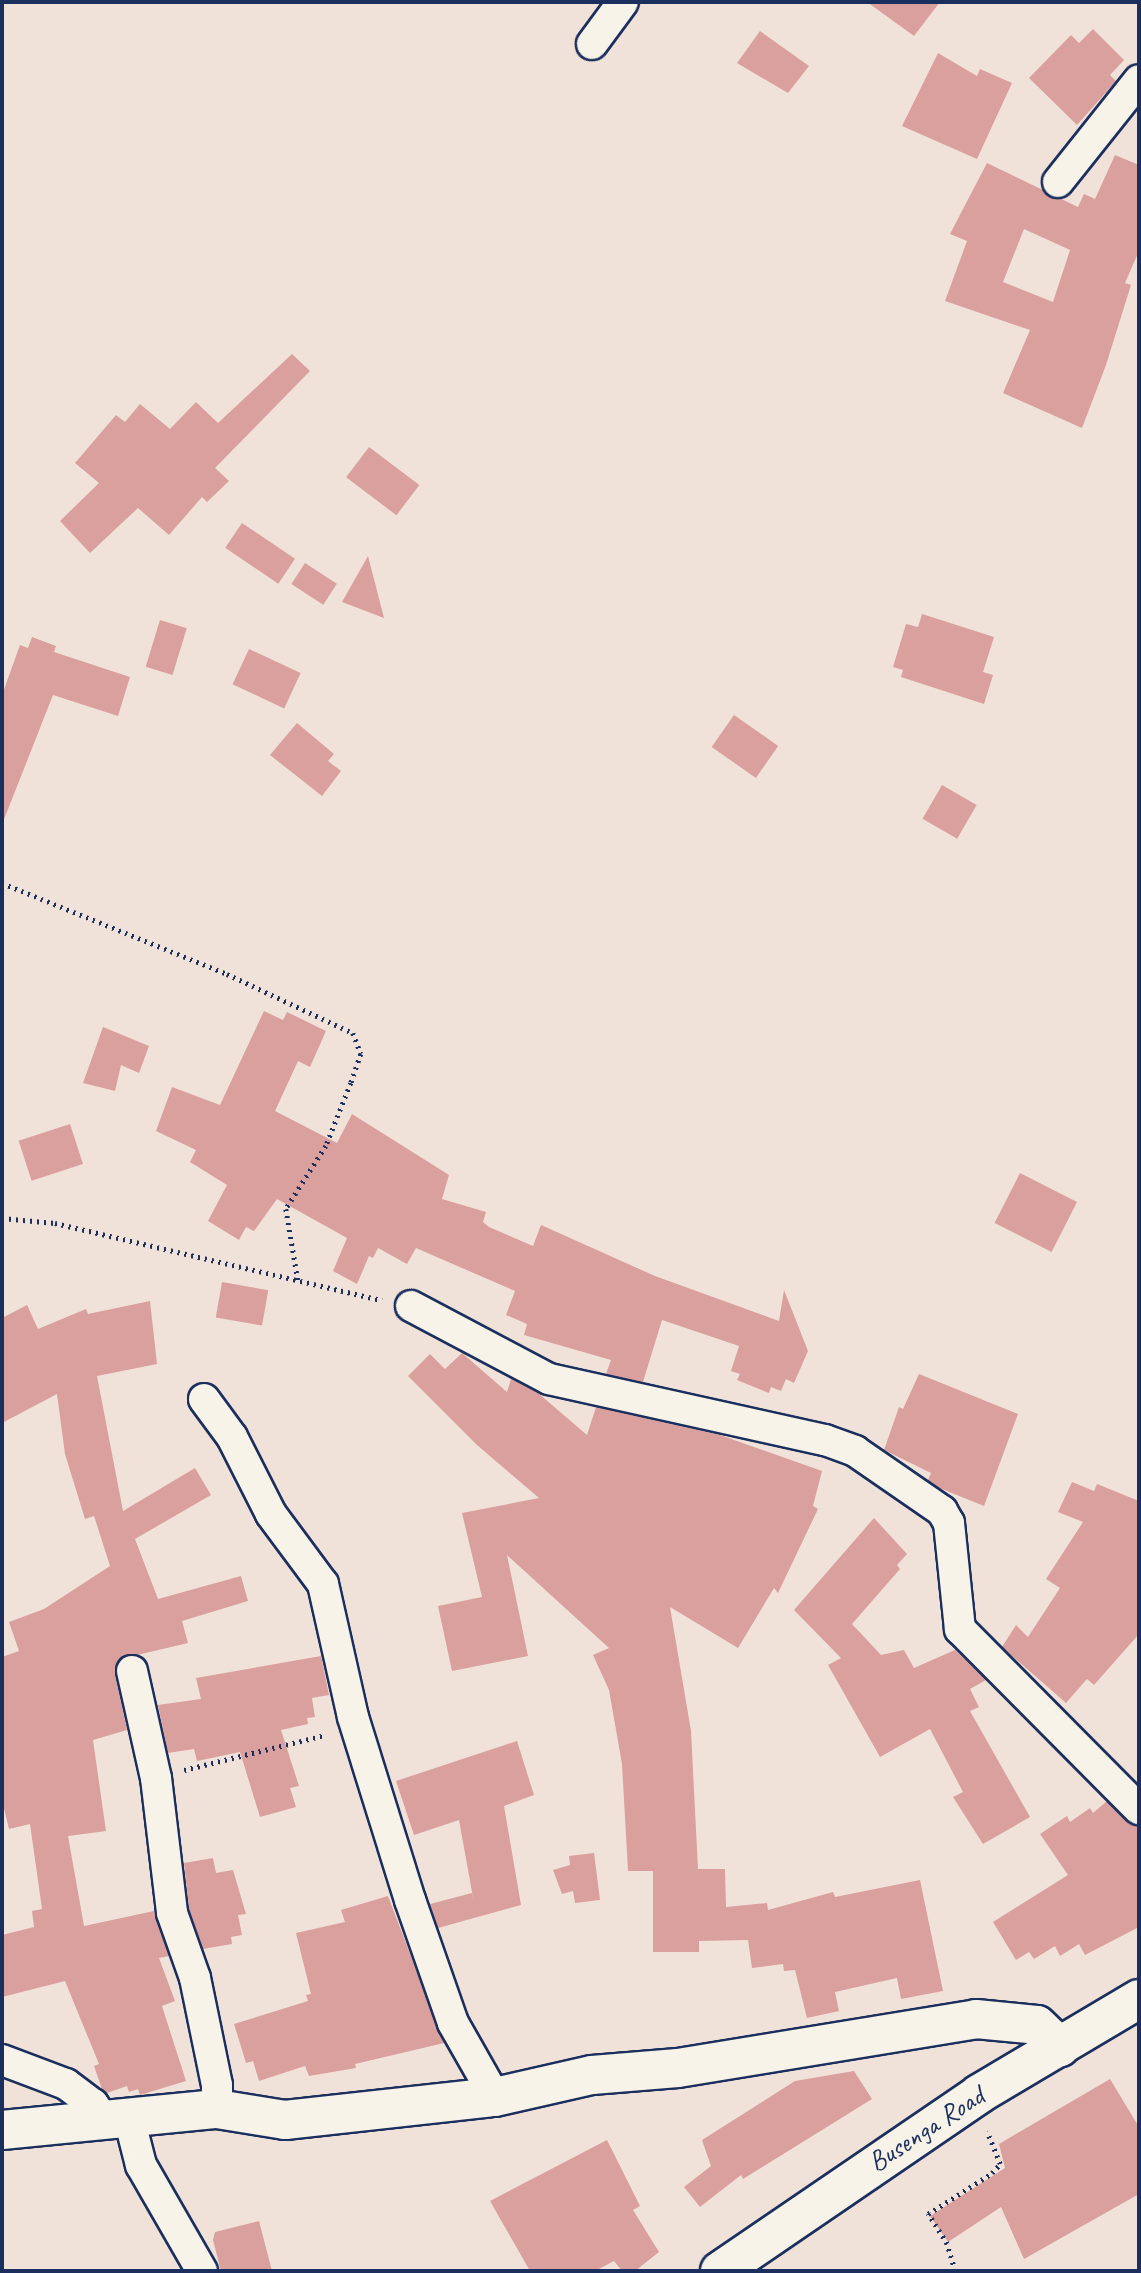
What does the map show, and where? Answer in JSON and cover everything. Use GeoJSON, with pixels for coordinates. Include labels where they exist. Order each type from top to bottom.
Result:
{"type":"FeatureCollection","features":[{"type":"Feature","properties":{"kind":"street"},"geometry":{"type":"LineString","coordinates":[[592,44],[623,2]]}},
{"type":"Feature","properties":{"kind":"street"},"geometry":{"type":"LineString","coordinates":[[1058,182],[1139,80]]}},
{"type":"Feature","properties":{"kind":"street"},"geometry":{"type":"LineString","coordinates":[[411,1306],[550,1379],[825,1440],[855,1451],[942,1511],[948,1523],[960,1629],[1139,1808]]}},
{"type":"Feature","properties":{"kind":"street"},"geometry":{"type":"LineString","coordinates":[[204,1399],[232,1437],[271,1514],[323,1584],[357,1728],[453,2023],[495,2097]]}},
{"type":"Feature","properties":{"kind":"street"},"geometry":{"type":"LineString","coordinates":[[132,1671],[156,1778],[172,1913],[195,1978],[217,2085],[217,2109]]}},
{"type":"Feature","properties":{"kind":"street","name":"Busenga Road"},"geometry":{"type":"LineString","coordinates":[[720,2271],[970,2101],[1139,1999]]}},
{"type":"Feature","properties":{"kind":"street"},"geometry":{"type":"LineString","coordinates":[[2,2130],[217,2109],[285,2120],[495,2097],[592,2076],[678,2068],[976,2019],[1037,2025],[1059,2047]]}},
{"type":"Feature","properties":{"kind":"street"},"geometry":{"type":"LineString","coordinates":[[2,2060],[66,2084],[117,2120],[202,2271]]}},
{"type":"Feature","properties":{"kind":"path"},"geometry":{"type":"LineString","coordinates":[[2,883],[227,974],[353,1033],[361,1054],[351,1083],[326,1146],[286,1209],[298,1280]]}},
{"type":"Feature","properties":{"kind":"path"},"geometry":{"type":"LineString","coordinates":[[2,1219],[55,1223],[411,1306]]}},
{"type":"Feature","properties":{"kind":"path"},"geometry":{"type":"LineString","coordinates":[[156,1778],[357,1728]]}},
{"type":"Feature","properties":{"kind":"path"},"geometry":{"type":"LineString","coordinates":[[955,2271],[947,2244],[928,2214],[992,2174],[1000,2164],[970,2101]]}},
{"type":"Feature","properties":{"kind":"building"},"geometry":{"type":"Polygon","coordinates":[[[867,2],[940,2],[914,36],[867,2]]]}},
{"type":"Feature","properties":{"kind":"building"},"geometry":{"type":"Polygon","coordinates":[[[1093,29],[1124,60],[1110,75],[1116,81],[1077,125],[1029,78],[1071,35],[1079,43],[1093,29]]]}},
{"type":"Feature","properties":{"kind":"building"},"geometry":{"type":"Polygon","coordinates":[[[760,31],[809,66],[788,93],[737,63],[760,31]]]}},
{"type":"Feature","properties":{"kind":"building"},"geometry":{"type":"Polygon","coordinates":[[[938,53],[977,76],[980,69],[1012,83],[977,159],[902,126],[938,53]]]}},
{"type":"Feature","properties":{"kind":"building"},"geometry":{"type":"Polygon","coordinates":[[[1115,155],[1139,165],[1139,251],[1125,283],[1131,285],[1106,365],[1082,428],[1003,393],[1030,330],[945,301],[967,241],[950,234],[987,163],[1078,207],[1084,194],[1095,199],[1115,155]],[[1024,229],[1003,282],[1053,302],[1070,250],[1024,229]]]}},
{"type":"Feature","properties":{"kind":"building"},"geometry":{"type":"Polygon","coordinates":[[[292,354],[310,371],[215,468],[229,481],[207,502],[202,497],[169,535],[138,508],[90,553],[60,521],[99,483],[75,463],[116,415],[125,422],[140,404],[170,429],[196,402],[218,423],[292,354]]]}},
{"type":"Feature","properties":{"kind":"building"},"geometry":{"type":"Polygon","coordinates":[[[369,447],[419,485],[396,515],[346,477],[369,447]]]}},
{"type":"Feature","properties":{"kind":"building"},"geometry":{"type":"Polygon","coordinates":[[[242,523],[295,559],[278,584],[225,548],[242,523]]]}},
{"type":"Feature","properties":{"kind":"building"},"geometry":{"type":"Polygon","coordinates":[[[368,556],[384,618],[342,602],[368,556]]]}},
{"type":"Feature","properties":{"kind":"building"},"geometry":{"type":"Polygon","coordinates":[[[305,563],[337,584],[323,605],[291,584],[305,563]]]}},
{"type":"Feature","properties":{"kind":"building"},"geometry":{"type":"Polygon","coordinates":[[[922,614],[994,637],[983,672],[993,675],[984,704],[901,677],[903,670],[893,667],[906,624],[918,627],[922,614]]]}},
{"type":"Feature","properties":{"kind":"building"},"geometry":{"type":"Polygon","coordinates":[[[160,620],[187,628],[172,675],[146,667],[160,620]]]}},
{"type":"Feature","properties":{"kind":"building"},"geometry":{"type":"Polygon","coordinates":[[[32,637],[56,646],[54,652],[130,677],[118,716],[53,695],[3,822],[2,695],[20,645],[28,648],[32,637]]]}},
{"type":"Feature","properties":{"kind":"building"},"geometry":{"type":"Polygon","coordinates":[[[249,649],[301,673],[284,708],[233,684],[249,649]]]}},
{"type":"Feature","properties":{"kind":"building"},"geometry":{"type":"Polygon","coordinates":[[[734,715],[778,746],[756,778],[712,747],[734,715]]]}},
{"type":"Feature","properties":{"kind":"building"},"geometry":{"type":"Polygon","coordinates":[[[297,723],[334,754],[328,761],[341,771],[322,796],[270,755],[297,723]]]}},
{"type":"Feature","properties":{"kind":"building"},"geometry":{"type":"Polygon","coordinates":[[[942,785],[977,805],[957,839],[922,819],[942,785]]]}},
{"type":"Feature","properties":{"kind":"building"},"geometry":{"type":"Polygon","coordinates":[[[264,1011],[283,1020],[287,1012],[326,1031],[310,1067],[298,1061],[275,1111],[337,1143],[352,1114],[449,1175],[442,1199],[486,1212],[483,1222],[489,1227],[533,1246],[541,1225],[655,1276],[779,1321],[784,1290],[808,1351],[794,1383],[786,1379],[781,1391],[771,1387],[769,1393],[737,1380],[740,1374],[731,1371],[739,1346],[662,1320],[643,1382],[606,1374],[611,1360],[524,1335],[527,1324],[506,1315],[515,1291],[416,1248],[407,1264],[378,1248],[373,1258],[369,1256],[357,1284],[333,1271],[347,1238],[277,1199],[254,1231],[246,1227],[239,1240],[208,1221],[227,1185],[190,1162],[196,1150],[156,1131],[172,1087],[220,1105],[264,1011]]]}},
{"type":"Feature","properties":{"kind":"building"},"geometry":{"type":"Polygon","coordinates":[[[103,1027],[149,1046],[139,1073],[121,1065],[115,1091],[83,1083],[103,1027]]]}},
{"type":"Feature","properties":{"kind":"building"},"geometry":{"type":"Polygon","coordinates":[[[70,1124],[83,1164],[32,1181],[19,1141],[70,1124]]]}},
{"type":"Feature","properties":{"kind":"building"},"geometry":{"type":"Polygon","coordinates":[[[1020,1173],[1077,1202],[1052,1252],[995,1223],[1020,1173]]]}},
{"type":"Feature","properties":{"kind":"building"},"geometry":{"type":"Polygon","coordinates":[[[222,1282],[268,1290],[262,1326],[216,1317],[222,1282]]]}},
{"type":"Feature","properties":{"kind":"building"},"geometry":{"type":"Polygon","coordinates":[[[150,1301],[157,1364],[97,1376],[123,1511],[195,1468],[211,1495],[135,1539],[158,1599],[241,1576],[248,1601],[182,1621],[188,1643],[120,1659],[115,1675],[127,1730],[93,1740],[106,1831],[68,1836],[84,1926],[154,1911],[169,1956],[159,1958],[175,2001],[162,2006],[186,2081],[140,2095],[138,2089],[129,2092],[127,2086],[107,2093],[102,2089],[94,2066],[99,2064],[65,1981],[2,1997],[2,1935],[34,1927],[32,1911],[42,1909],[30,1824],[9,1829],[2,1800],[2,1657],[19,1651],[9,1622],[44,1609],[110,1566],[94,1516],[85,1519],[65,1454],[57,1394],[2,1423],[2,1318],[27,1305],[38,1329],[86,1309],[88,1314],[150,1301]]]}},
{"type":"Feature","properties":{"kind":"building"},"geometry":{"type":"Polygon","coordinates":[[[462,1353],[507,1392],[511,1379],[538,1393],[587,1435],[596,1407],[720,1435],[822,1471],[813,1506],[818,1509],[778,1593],[774,1588],[738,1648],[670,1607],[691,1731],[698,1869],[725,1869],[726,1907],[767,1903],[768,1910],[833,1892],[835,1897],[920,1880],[943,1991],[901,1999],[897,1978],[835,1992],[839,2011],[807,2018],[795,1970],[784,1971],[783,1964],[752,1968],[748,1940],[699,1941],[699,1952],[653,1952],[653,1871],[628,1871],[622,1764],[609,1690],[593,1655],[609,1648],[507,1555],[528,1656],[452,1671],[438,1606],[482,1597],[462,1513],[539,1498],[477,1445],[408,1376],[430,1354],[445,1369],[462,1353]]]}},
{"type":"Feature","properties":{"kind":"building"},"geometry":{"type":"Polygon","coordinates":[[[919,1374],[1018,1414],[984,1506],[937,1487],[928,1480],[931,1473],[884,1450],[899,1407],[903,1409],[919,1374]]]}},
{"type":"Feature","properties":{"kind":"building"},"geometry":{"type":"Polygon","coordinates":[[[1072,1482],[1094,1491],[1097,1484],[1139,1501],[1139,1634],[1094,1685],[1087,1679],[1066,1703],[1002,1647],[1016,1625],[1028,1637],[1060,1588],[1046,1579],[1083,1522],[1058,1512],[1072,1482]]]}},
{"type":"Feature","properties":{"kind":"building"},"geometry":{"type":"Polygon","coordinates":[[[874,1518],[907,1554],[897,1565],[900,1569],[852,1624],[881,1655],[904,1650],[914,1668],[955,1650],[986,1680],[970,1689],[979,1707],[970,1711],[1030,1817],[983,1844],[953,1797],[963,1792],[930,1729],[880,1757],[828,1665],[841,1658],[794,1610],[874,1518]]]}},
{"type":"Feature","properties":{"kind":"building"},"geometry":{"type":"Polygon","coordinates":[[[321,1656],[329,1695],[312,1698],[315,1717],[307,1718],[308,1724],[281,1730],[299,1786],[290,1788],[296,1807],[260,1817],[240,1752],[197,1761],[194,1749],[168,1753],[158,1705],[201,1699],[196,1678],[321,1656]]]}},
{"type":"Feature","properties":{"kind":"building"},"geometry":{"type":"Polygon","coordinates":[[[517,1741],[534,1795],[504,1806],[521,1905],[438,1928],[430,1904],[472,1893],[474,1903],[459,1820],[414,1835],[396,1781],[517,1741]]]}},
{"type":"Feature","properties":{"kind":"building"},"geometry":{"type":"Polygon","coordinates":[[[1107,1801],[1127,1821],[1139,1826],[1139,1927],[1085,1955],[1079,1944],[1060,1956],[1055,1946],[1034,1959],[1029,1952],[1016,1960],[993,1922],[1068,1875],[1040,1834],[1067,1816],[1070,1822],[1090,1808],[1093,1813],[1107,1801]]]}},
{"type":"Feature","properties":{"kind":"building"},"geometry":{"type":"Polygon","coordinates":[[[594,1853],[600,1900],[575,1903],[573,1891],[562,1894],[553,1870],[570,1865],[569,1856],[594,1853]]]}},
{"type":"Feature","properties":{"kind":"building"},"geometry":{"type":"Polygon","coordinates":[[[213,1858],[216,1873],[233,1870],[246,1914],[238,1915],[242,1935],[231,1937],[232,1944],[203,1949],[189,1909],[184,1863],[213,1858]]]}},
{"type":"Feature","properties":{"kind":"building"},"geometry":{"type":"Polygon","coordinates":[[[388,1896],[444,2043],[355,2064],[356,2068],[309,2076],[305,2066],[259,2081],[253,2061],[246,2063],[234,2024],[308,2001],[306,1995],[311,1994],[296,1933],[345,1922],[341,1910],[388,1896]]]}},
{"type":"Feature","properties":{"kind":"building"},"geometry":{"type":"Polygon","coordinates":[[[854,2071],[872,2099],[743,2179],[741,2175],[700,2207],[684,2187],[711,2166],[702,2140],[795,2081],[854,2071]]]}},
{"type":"Feature","properties":{"kind":"building"},"geometry":{"type":"Polygon","coordinates":[[[1110,2079],[1139,2127],[1139,2194],[1024,2259],[1001,2207],[948,2242],[930,2216],[1005,2168],[999,2144],[1110,2079]]]}},
{"type":"Feature","properties":{"kind":"building"},"geometry":{"type":"Polygon","coordinates":[[[607,2140],[640,2206],[633,2210],[659,2252],[635,2271],[622,2271],[614,2261],[595,2271],[530,2271],[490,2201],[607,2140]]]}},
{"type":"Feature","properties":{"kind":"building"},"geometry":{"type":"Polygon","coordinates":[[[259,2221],[272,2271],[221,2271],[213,2240],[215,2232],[259,2221]]]}}]}
